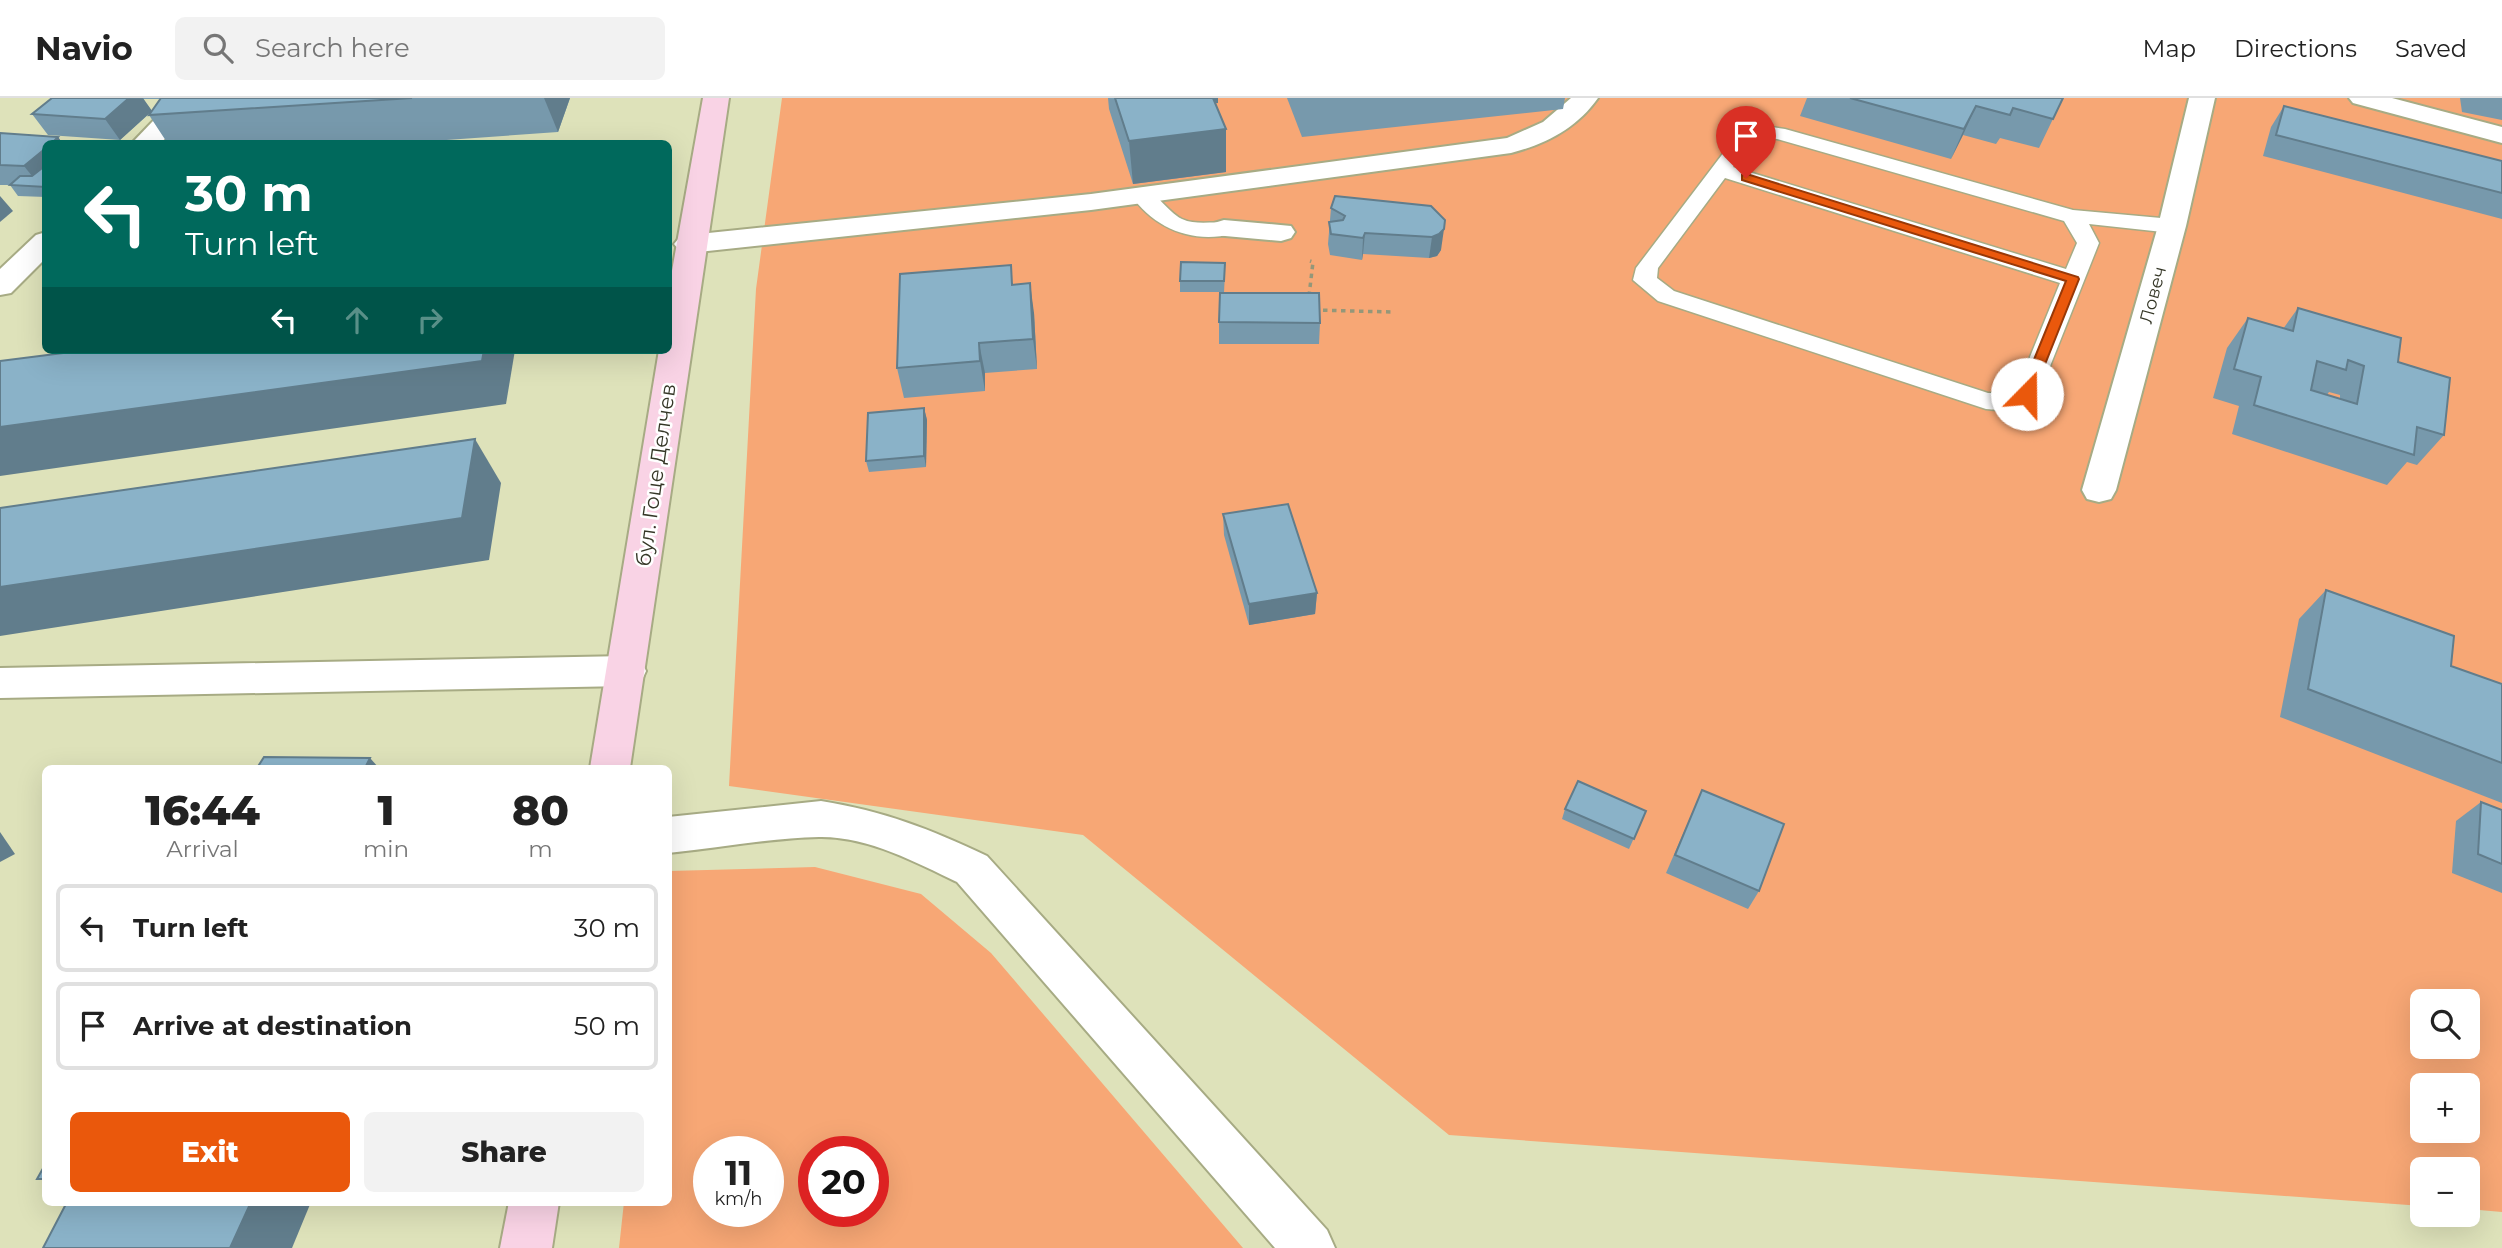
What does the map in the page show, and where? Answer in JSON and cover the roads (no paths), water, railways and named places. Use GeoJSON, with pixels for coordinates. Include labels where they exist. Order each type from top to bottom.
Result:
{"type":"FeatureCollection","features":[{"type":"Feature","properties":{"kind":"main road","name":"бул. Гоце Делчев"},"geometry":{"type":"LineString","coordinates":[[611,765],[627,671],[689,244],[716,98]]}},
{"type":"Feature","properties":{"kind":"main road"},"geometry":{"type":"LineString","coordinates":[[526,1248],[533,1206]]}},
{"type":"Feature","properties":{"kind":"street"},"geometry":{"type":"LineString","coordinates":[[148,140],[190,98]]}},
{"type":"Feature","properties":{"kind":"street"},"geometry":{"type":"LineString","coordinates":[[689,244],[1142,195],[1511,145],[1539,135],[1566,120],[1585,98]]}},
{"type":"Feature","properties":{"kind":"street","name":"Ловеч"},"geometry":{"type":"LineString","coordinates":[[2099,490],[2172,226],[2202,98]]}},
{"type":"Feature","properties":{"kind":"street"},"geometry":{"type":"LineString","coordinates":[[2362,98],[2502,135]]}},
{"type":"Feature","properties":{"kind":"street"},"geometry":{"type":"LineString","coordinates":[[1224,229],[1281,232]]}},
{"type":"Feature","properties":{"kind":"street"},"geometry":{"type":"LineString","coordinates":[[0,286],[42,245]]}},
{"type":"Feature","properties":{"kind":"street"},"geometry":{"type":"LineString","coordinates":[[0,683],[627,671]]}},
{"type":"Feature","properties":{"kind":"street"},"geometry":{"type":"LineString","coordinates":[[672,835],[821,820],[854,824],[912,841],[972,869],[1309,1248]]}},
{"type":"Feature","properties":{"kind":"lane"},"geometry":{"type":"LineString","coordinates":[[2071,216],[2083,231],[2088,243],[2027,394],[2015,401],[2003,403],[1986,401],[1666,296],[1645,280],[1647,268],[1746,135],[1759,131],[1778,133],[2071,216],[2172,226]]}},
{"type":"Feature","properties":{"kind":"lane"},"geometry":{"type":"LineString","coordinates":[[1720,170],[2073,279]]}},
{"type":"Feature","properties":{"kind":"lane"},"geometry":{"type":"LineString","coordinates":[[1142,195],[1163,219],[1187,228],[1224,229]]}}]}
